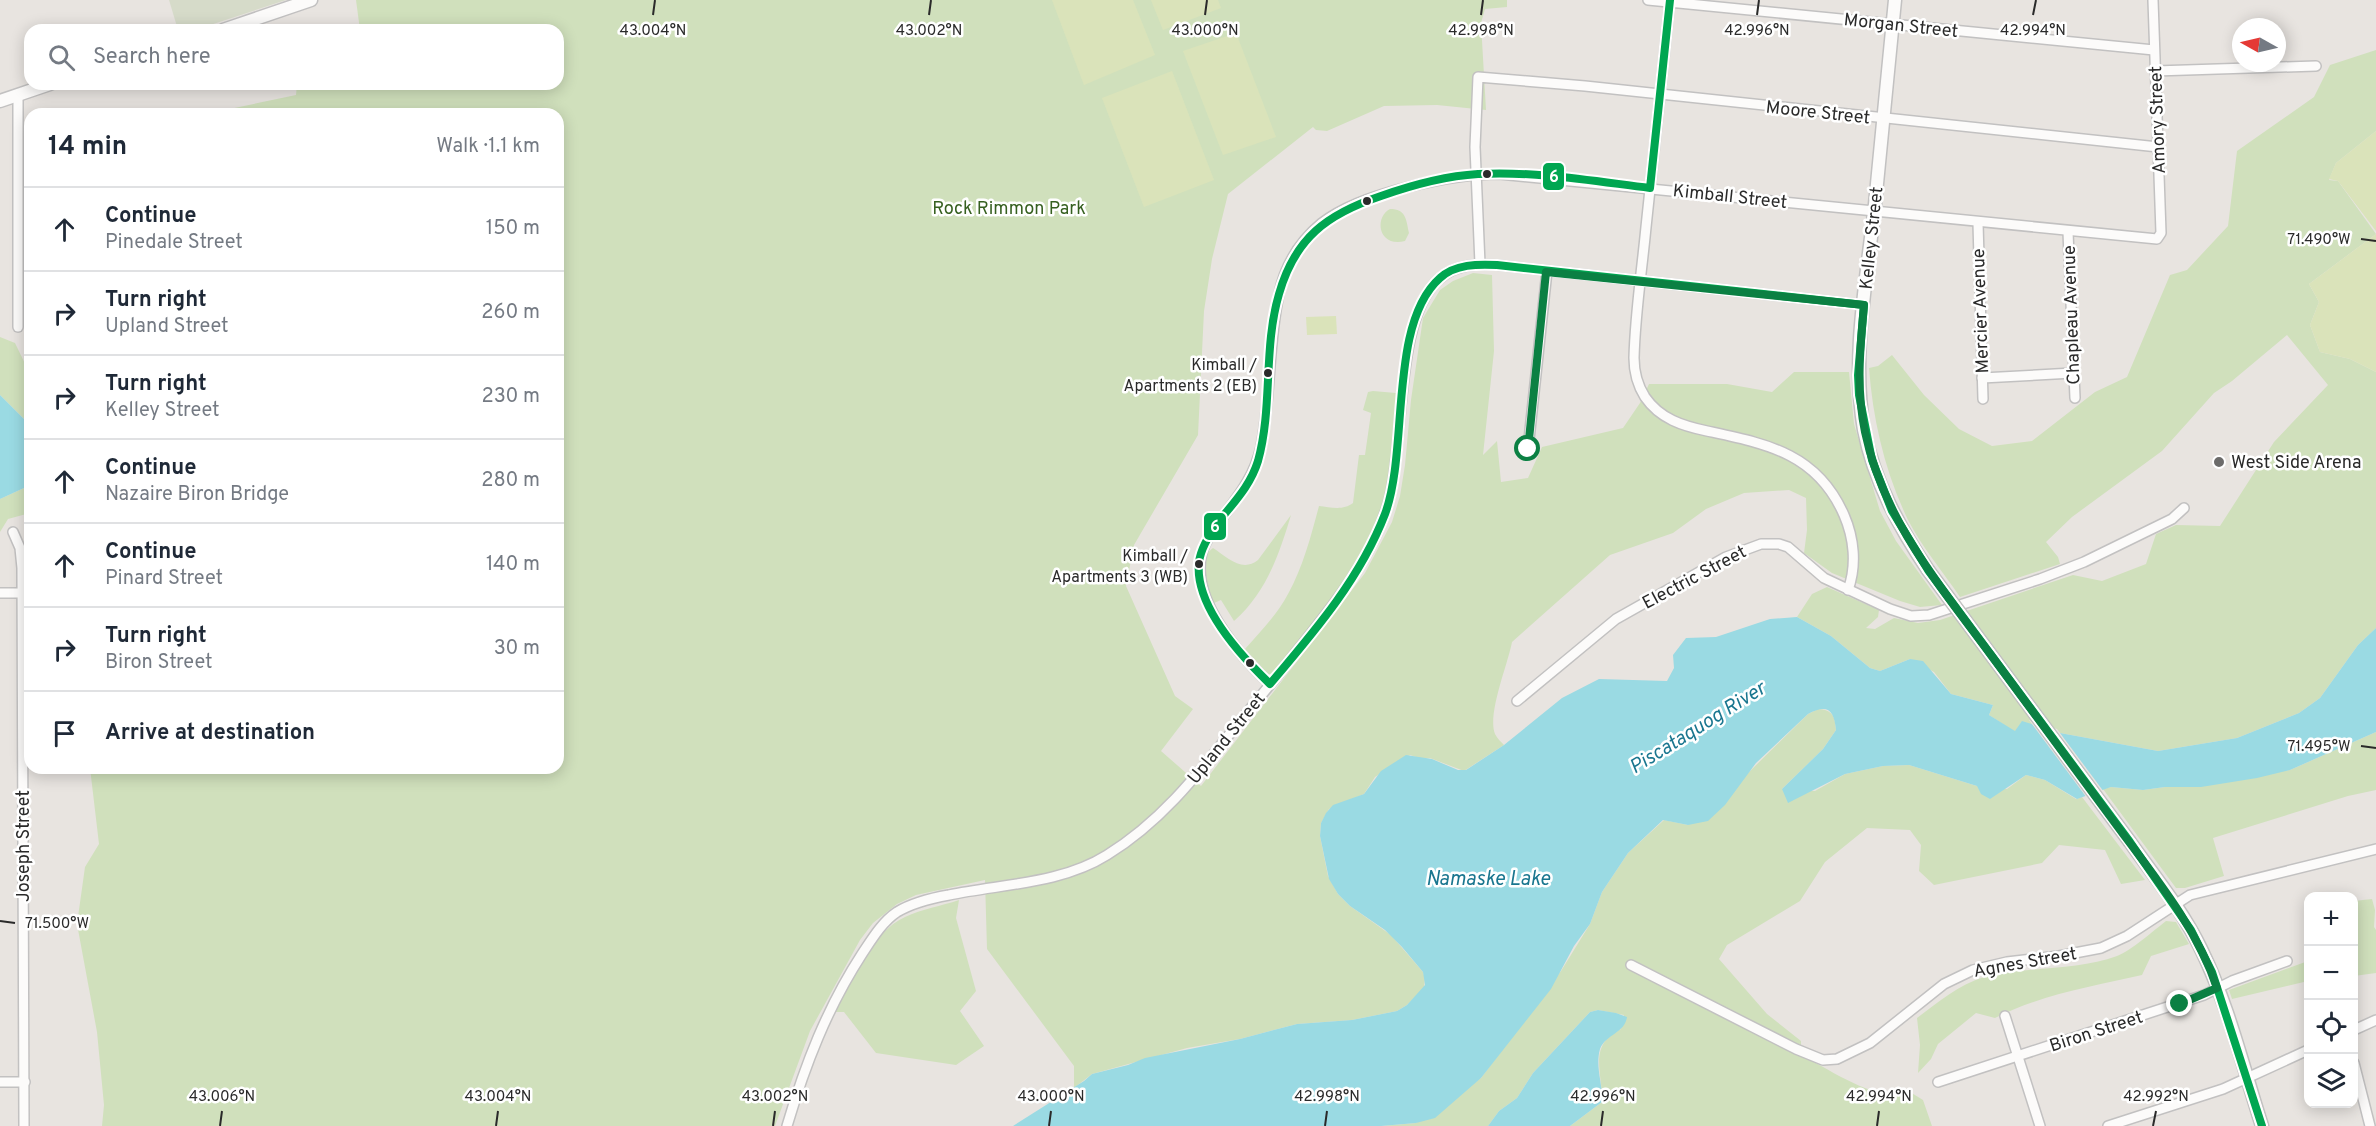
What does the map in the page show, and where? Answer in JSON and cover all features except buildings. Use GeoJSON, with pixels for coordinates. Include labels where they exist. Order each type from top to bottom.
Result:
{"type":"FeatureCollection","features":[{"type":"Feature","properties":{"kind":"street"},"geometry":{"type":"LineString","coordinates":[[241,24],[311,0]]}},
{"type":"Feature","properties":{"kind":"street","name":"Morgan Street"},"geometry":{"type":"LineString","coordinates":[[1648,0],[2154,50]]}},
{"type":"Feature","properties":{"kind":"street","name":"Kelley Street"},"geometry":{"type":"LineString","coordinates":[[1895,0],[1858,375],[1865,431],[1872,460],[1892,511],[1928,570],[2130,842],[2174,904],[2200,946],[2217,988],[2262,1126]]}},
{"type":"Feature","properties":{"kind":"street","name":"Amory Street"},"geometry":{"type":"LineString","coordinates":[[2153,0],[2161,233],[2157,239]]}},
{"type":"Feature","properties":{"kind":"street"},"geometry":{"type":"LineString","coordinates":[[1670,1],[1634,359],[1637,377],[1644,395],[1657,410],[1673,421],[1775,448],[1800,460],[1816,473],[1840,504],[1848,523],[1854,564],[1848,590]]}},
{"type":"Feature","properties":{"kind":"street"},"geometry":{"type":"LineString","coordinates":[[2155,71],[2316,66]]}},
{"type":"Feature","properties":{"kind":"street","name":"Moore Street"},"geometry":{"type":"LineString","coordinates":[[1477,174],[1478,77],[2158,147]]}},
{"type":"Feature","properties":{"kind":"street"},"geometry":{"type":"LineString","coordinates":[[0,101],[31,90]]}},
{"type":"Feature","properties":{"kind":"street"},"geometry":{"type":"LineString","coordinates":[[18,94],[18,327]]}},
{"type":"Feature","properties":{"kind":"street"},"geometry":{"type":"LineString","coordinates":[[1477,174],[1480,264]]}},
{"type":"Feature","properties":{"kind":"street","name":"Kimball Street"},"geometry":{"type":"LineString","coordinates":[[1270,684],[1233,643],[1207,601],[1201,583],[1199,564],[1209,537],[1253,474],[1261,445],[1279,294],[1287,266],[1309,234],[1340,212],[1412,186],[1477,174],[1523,175],[1874,210],[1978,223],[2157,239]]}},
{"type":"Feature","properties":{"kind":"street","name":"Mercier Avenue"},"geometry":{"type":"LineString","coordinates":[[1978,223],[1983,399]]}},
{"type":"Feature","properties":{"kind":"street","name":"Chapleau Avenue"},"geometry":{"type":"LineString","coordinates":[[2068,232],[2075,398]]}},
{"type":"Feature","properties":{"kind":"street","name":"Upland Street"},"geometry":{"type":"LineString","coordinates":[[787,1125],[820,1028],[853,967],[870,941],[890,918],[908,906],[948,895],[1057,875],[1091,864],[1149,825],[1178,798],[1350,581],[1382,522],[1396,466],[1410,342],[1422,304],[1432,287],[1447,273],[1480,264],[1864,305]]}},
{"type":"Feature","properties":{"kind":"street"},"geometry":{"type":"LineString","coordinates":[[1528,449],[1546,272]]}},
{"type":"Feature","properties":{"kind":"street"},"geometry":{"type":"LineString","coordinates":[[1982,378],[2073,373]]}},
{"type":"Feature","properties":{"kind":"street","name":"Electric Street"},"geometry":{"type":"LineString","coordinates":[[1518,701],[1616,619],[1726,557],[1751,546],[1770,543],[1788,547],[1824,578],[1848,590],[1901,613],[1911,616],[1929,615],[2040,579],[2084,562],[2172,519],[2184,508]]}},
{"type":"Feature","properties":{"kind":"street","name":"Joseph Street"},"geometry":{"type":"LineString","coordinates":[[13,532],[20,548],[22,593],[24,1126]]}},
{"type":"Feature","properties":{"kind":"street"},"geometry":{"type":"LineString","coordinates":[[0,593],[22,593]]}},
{"type":"Feature","properties":{"kind":"street","name":"Agnes Street"},"geometry":{"type":"LineString","coordinates":[[1631,965],[1796,1049],[1814,1057],[1830,1060],[1850,1054],[1870,1043],[1930,993],[1973,970],[2007,962],[2101,948],[2127,936],[2190,895],[2376,849]]}},
{"type":"Feature","properties":{"kind":"street","name":"Biron Street"},"geometry":{"type":"LineString","coordinates":[[1938,1082],[2204,995],[2286,962]]}},
{"type":"Feature","properties":{"kind":"street"},"geometry":{"type":"LineString","coordinates":[[2005,1016],[2040,1126]]}},
{"type":"Feature","properties":{"kind":"street"},"geometry":{"type":"LineString","coordinates":[[2358,1028],[2376,1020]]}},
{"type":"Feature","properties":{"kind":"street"},"geometry":{"type":"LineString","coordinates":[[2108,1126],[2246,1079],[2304,1052]]}},
{"type":"Feature","properties":{"kind":"street"},"geometry":{"type":"LineString","coordinates":[[2358,1079],[2370,1126]]}},
{"type":"Feature","properties":{"kind":"street"},"geometry":{"type":"LineString","coordinates":[[0,1082],[25,1082]]}},
{"type":"Feature","properties":{"kind":"green space"},"geometry":{"type":"Polygon","coordinates":[[[169,0],[286,0],[213,24],[176,24],[169,0]]]}},
{"type":"Feature","properties":{"kind":"green space","name":"Rock Rimmon Park"},"geometry":{"type":"Polygon","coordinates":[[[356,0],[1507,0],[1507,7],[1485,9],[1481,23],[1486,110],[1437,105],[1384,106],[1327,131],[1316,130],[1313,127],[1228,194],[1212,259],[1204,311],[1198,435],[1134,545],[1126,586],[1175,696],[1193,709],[1161,751],[1201,786],[1365,573],[1392,522],[1400,496],[1423,318],[1440,290],[1453,281],[1473,273],[1492,275],[1494,351],[1483,455],[1497,441],[1501,482],[1528,478],[1542,447],[1623,428],[1640,403],[1649,384],[1727,384],[1772,392],[1794,372],[1849,372],[1854,424],[1880,511],[1896,541],[1942,605],[1920,607],[1900,601],[1832,573],[1804,553],[1807,530],[1806,498],[1789,490],[1744,493],[1706,509],[1673,533],[1610,555],[1512,642],[1496,702],[1493,725],[1495,734],[1504,745],[1464,771],[1430,758],[1422,759],[1410,755],[1375,777],[1364,794],[1329,809],[1321,823],[1320,836],[1328,876],[1338,894],[1350,906],[1391,935],[1423,972],[1424,988],[1407,1005],[1397,1011],[1352,1020],[1297,1024],[1240,1039],[1187,1048],[1092,1074],[1074,1088],[1074,1066],[987,949],[985,880],[916,895],[897,904],[873,923],[860,940],[810,1031],[775,1126],[102,1126],[104,1105],[97,1032],[77,924],[85,867],[99,844],[91,774],[564,774],[564,108],[234,108],[296,95],[296,90],[564,90],[564,24],[359,24],[356,0]]]}},
{"type":"Feature","properties":{"kind":"green space"},"geometry":{"type":"Polygon","coordinates":[[[1052,0],[1133,0],[1155,55],[1084,85],[1052,0]]]}},
{"type":"Feature","properties":{"kind":"green space"},"geometry":{"type":"Polygon","coordinates":[[[1151,0],[1218,0],[1221,8],[1163,30],[1151,0]]]}},
{"type":"Feature","properties":{"kind":"green space"},"geometry":{"type":"Polygon","coordinates":[[[1236,33],[1276,137],[1223,155],[1183,51],[1236,33]]]}},
{"type":"Feature","properties":{"kind":"green space"},"geometry":{"type":"Polygon","coordinates":[[[2376,50],[2376,131],[2336,163],[2329,180],[2338,181],[2376,234],[2309,284],[2319,302],[2310,325],[2320,352],[2350,359],[2376,372],[2376,628],[2358,645],[2320,698],[2299,713],[2237,738],[2158,751],[2060,733],[2015,732],[1989,715],[1993,705],[1951,694],[1934,672],[1910,659],[1880,671],[1870,668],[1831,636],[1797,617],[1812,594],[1827,587],[1879,610],[1878,617],[1866,628],[1875,629],[1894,618],[1918,623],[1940,620],[2073,575],[2102,581],[2146,564],[2156,534],[2176,525],[2220,526],[2274,442],[2328,385],[2287,335],[2232,381],[2214,393],[2162,451],[2072,517],[2046,542],[2058,557],[2060,564],[1960,597],[1920,540],[1900,502],[1881,446],[1869,368],[1878,366],[1892,355],[1924,395],[1959,429],[1992,446],[2032,441],[2095,392],[2127,377],[2170,275],[2187,270],[2228,226],[2237,151],[2314,97],[2330,65],[2376,50]]]}},
{"type":"Feature","properties":{"kind":"green space"},"geometry":{"type":"Polygon","coordinates":[[[1172,71],[1214,180],[1144,207],[1102,98],[1172,71]]]}},
{"type":"Feature","properties":{"kind":"green space"},"geometry":{"type":"Polygon","coordinates":[[[2376,131],[2376,231],[2338,181],[2329,179],[2336,163],[2376,131]]]}},
{"type":"Feature","properties":{"kind":"green space"},"geometry":{"type":"Polygon","coordinates":[[[1390,209],[1399,211],[1404,216],[1409,233],[1405,241],[1389,240],[1381,231],[1382,218],[1390,209]]]}},
{"type":"Feature","properties":{"kind":"green space"},"geometry":{"type":"Polygon","coordinates":[[[2376,234],[2376,372],[2350,359],[2320,352],[2310,325],[2319,302],[2309,284],[2376,234]]]}},
{"type":"Feature","properties":{"kind":"green space"},"geometry":{"type":"Polygon","coordinates":[[[1336,316],[1337,334],[1307,335],[1306,317],[1336,316]]]}},
{"type":"Feature","properties":{"kind":"green space"},"geometry":{"type":"Polygon","coordinates":[[[0,337],[15,343],[24,362],[24,419],[0,395],[0,337]]]}},
{"type":"Feature","properties":{"kind":"green space"},"geometry":{"type":"Polygon","coordinates":[[[1368,392],[1396,393],[1399,396],[1392,470],[1381,514],[1360,558],[1334,599],[1273,674],[1268,674],[1245,649],[1284,602],[1302,562],[1319,506],[1341,508],[1353,503],[1359,455],[1365,455],[1371,413],[1363,410],[1368,392]]]}},
{"type":"Feature","properties":{"kind":"green space"},"geometry":{"type":"Polygon","coordinates":[[[24,488],[24,515],[8,519],[0,532],[0,499],[24,488]]]}},
{"type":"Feature","properties":{"kind":"green space"},"geometry":{"type":"Polygon","coordinates":[[[1291,515],[1282,544],[1263,586],[1234,621],[1221,600],[1214,603],[1211,597],[1204,566],[1208,553],[1213,548],[1235,562],[1252,564],[1258,560],[1291,515]]]}},
{"type":"Feature","properties":{"kind":"green space"},"geometry":{"type":"Polygon","coordinates":[[[1818,709],[1830,712],[1835,721],[1836,730],[1823,749],[1782,789],[1815,791],[1845,774],[1883,766],[1909,765],[1977,786],[2007,789],[2026,775],[2045,780],[2076,799],[2082,797],[2145,880],[2121,884],[2105,850],[2059,845],[2042,863],[1934,885],[1919,871],[1921,845],[1910,830],[1867,828],[1825,862],[1800,901],[1727,945],[1719,959],[1767,1014],[1801,1041],[1801,1055],[1869,1090],[1897,1094],[1910,1092],[1923,1100],[1932,1126],[1570,1126],[1602,1102],[1600,1051],[1610,1036],[1621,1029],[1624,1015],[1598,1010],[1590,1012],[1533,1073],[1517,1098],[1499,1111],[1488,1126],[1381,1126],[1416,1123],[1481,1078],[1561,971],[1590,924],[1602,892],[1628,853],[1664,820],[1688,825],[1747,774],[1808,714],[1818,709]]]}},
{"type":"Feature","properties":{"kind":"green space"},"geometry":{"type":"Polygon","coordinates":[[[2376,732],[2376,790],[2348,796],[2213,838],[2224,876],[2185,888],[2176,888],[2103,789],[2111,787],[2143,790],[2290,770],[2376,732]]]}},
{"type":"Feature","properties":{"kind":"green space"},"geometry":{"type":"Polygon","coordinates":[[[2372,899],[2375,910],[2376,973],[2358,975],[2358,946],[2358,901],[2372,899]]]}},
{"type":"Feature","properties":{"kind":"green space"},"geometry":{"type":"Polygon","coordinates":[[[959,900],[956,918],[976,991],[960,1011],[984,1046],[956,1065],[876,1053],[844,1012],[834,1012],[848,986],[873,945],[893,924],[911,914],[959,900]]]}},
{"type":"Feature","properties":{"kind":"green space"},"geometry":{"type":"Polygon","coordinates":[[[2166,921],[2176,922],[2189,944],[2151,956],[2142,975],[2048,997],[1995,1018],[1976,1013],[1938,1044],[1931,1059],[1918,1073],[1920,1045],[1917,1018],[1958,989],[1984,977],[2102,961],[2117,956],[2136,945],[2166,921]]]}},
{"type":"Feature","properties":{"kind":"green space"},"geometry":{"type":"Polygon","coordinates":[[[2304,962],[2304,982],[2232,999],[2229,990],[2304,962]]]}},
{"type":"Feature","properties":{"kind":"water"},"geometry":{"type":"Polygon","coordinates":[[[0,395],[24,419],[24,488],[0,499],[0,395]]]}},
{"type":"Feature","properties":{"kind":"water","name":"Namaske Lake"},"geometry":{"type":"Polygon","coordinates":[[[1797,617],[1831,636],[1870,668],[1880,671],[1910,659],[1923,661],[1951,694],[1993,705],[1989,715],[2015,731],[2022,721],[2060,733],[2158,751],[2237,738],[2299,713],[2320,698],[2358,645],[2376,628],[2376,732],[2290,770],[2201,787],[2165,787],[2143,790],[2111,787],[2077,799],[2045,780],[2026,775],[1990,799],[1981,794],[1977,786],[1909,765],[1883,766],[1845,774],[1788,803],[1782,789],[1823,749],[1836,730],[1831,713],[1820,709],[1808,714],[1756,763],[1725,805],[1708,821],[1688,825],[1663,820],[1628,853],[1602,892],[1590,924],[1574,946],[1551,989],[1481,1078],[1435,1118],[1416,1123],[1381,1126],[1013,1126],[1092,1074],[1145,1058],[1240,1039],[1297,1024],[1352,1020],[1397,1011],[1407,1005],[1425,985],[1423,972],[1385,930],[1350,906],[1338,894],[1329,879],[1320,836],[1321,823],[1333,805],[1364,794],[1381,771],[1406,755],[1432,759],[1458,770],[1466,770],[1504,745],[1562,698],[1599,679],[1667,681],[1674,668],[1673,655],[1686,638],[1716,637],[1770,619],[1797,617]]]}},
{"type":"Feature","properties":{"kind":"water"},"geometry":{"type":"Polygon","coordinates":[[[1598,1010],[1627,1017],[1623,1027],[1606,1040],[1600,1049],[1598,1062],[1602,1102],[1570,1126],[1488,1126],[1499,1111],[1517,1098],[1533,1073],[1590,1012],[1598,1010]]]}},
{"type":"Feature","properties":{"kind":"pier"},"geometry":{"type":"Polygon","coordinates":[[[2029,720],[2057,729],[2104,792],[2087,798],[2029,720]]]}},
{"type":"Feature","properties":{"kind":"transit line","name":"6"},"geometry":{"type":"LineString","coordinates":[[1670,0],[1650,188],[1521,174],[1500,173],[1453,177],[1417,185],[1362,203],[1329,220],[1304,243],[1286,274],[1274,314],[1263,441],[1258,461],[1245,487],[1211,533],[1200,557],[1199,579],[1212,613],[1233,645],[1270,684],[1335,604],[1363,561],[1385,514],[1392,487],[1406,356],[1413,325],[1424,299],[1446,273],[1460,267],[1497,265],[1864,305],[1858,375],[1859,395],[1872,460],[1892,511],[1928,570],[2130,842],[2191,930],[2212,972],[2262,1126]]}},
{"type":"Feature","properties":{"kind":"place","name":"Kimball / Apartments 2 (EB)"},"geometry":{"type":"Point","coordinates":[1268,373]}},
{"type":"Feature","properties":{"kind":"place","name":"West Side Arena"},"geometry":{"type":"Point","coordinates":[2219,462]}},
{"type":"Feature","properties":{"kind":"place","name":"Kimball / Apartments 3 (WB)"},"geometry":{"type":"Point","coordinates":[1199,564]}},
{"type":"Feature","properties":{"kind":"route"},"geometry":{"type":"LineString","coordinates":[[1528,449],[1546,272],[1864,305],[1858,375],[1859,395],[1872,460],[1892,511],[1928,570],[2130,842],[2191,930],[2212,972],[2217,988],[2180,1004]]}},
{"type":"Feature","properties":{"kind":"water label","name":"Piscataquog River"},"geometry":{"type":"Point","coordinates":[1697,727]}}]}
